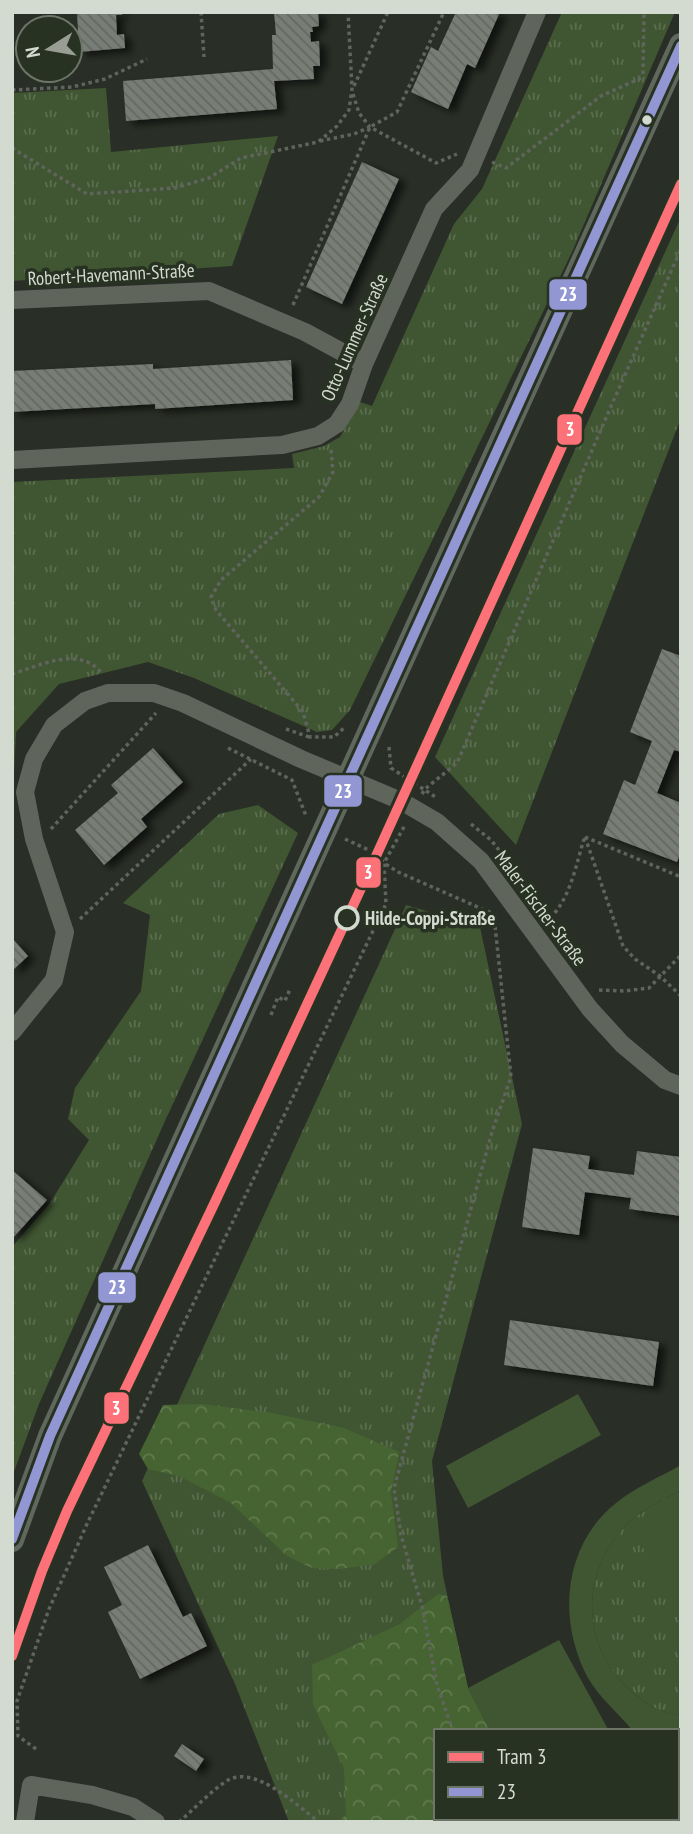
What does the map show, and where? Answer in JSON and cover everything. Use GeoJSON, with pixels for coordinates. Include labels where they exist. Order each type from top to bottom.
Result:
{"type":"FeatureCollection","features":[{"type":"Feature","properties":{"kind":"main road"},"geometry":{"type":"LineString","coordinates":[[12,1540],[50,1436],[681,45]]}},
{"type":"Feature","properties":{"kind":"street","name":"Otto-Lummer-Straße"},"geometry":{"type":"LineString","coordinates":[[12,460],[282,445],[324,432],[337,424],[350,404],[364,364],[434,209],[470,170],[537,12]]}},
{"type":"Feature","properties":{"kind":"street","name":"Robert-Havemann-Straße"},"geometry":{"type":"LineString","coordinates":[[12,300],[209,291],[285,324],[364,364]]}},
{"type":"Feature","properties":{"kind":"street"},"geometry":{"type":"LineString","coordinates":[[12,1032],[54,980],[65,932],[34,839],[25,792],[34,759],[54,725],[85,701],[108,693],[154,693],[183,703],[301,759],[349,778]]}},
{"type":"Feature","properties":{"kind":"street","name":"Maler-Fischer-Straße"},"geometry":{"type":"LineString","coordinates":[[349,778],[415,808],[437,822],[481,861],[590,1009],[622,1044],[664,1080],[681,1086]]}},
{"type":"Feature","properties":{"kind":"street"},"geometry":{"type":"LineString","coordinates":[[25,1822],[31,1785],[92,1795],[133,1807],[156,1822]]}},
{"type":"Feature","properties":{"kind":"path"},"geometry":{"type":"LineString","coordinates":[[201,12],[204,57]]}},
{"type":"Feature","properties":{"kind":"path"},"geometry":{"type":"LineString","coordinates":[[318,142],[337,126],[349,110],[352,89],[348,12]]}},
{"type":"Feature","properties":{"kind":"path"},"geometry":{"type":"LineString","coordinates":[[388,12],[352,89],[359,113],[370,127],[436,163],[467,149],[506,168],[601,96],[642,77]]}},
{"type":"Feature","properties":{"kind":"path"},"geometry":{"type":"LineString","coordinates":[[12,148],[87,194],[175,188],[209,178],[241,158],[354,134],[397,113],[444,12]]}},
{"type":"Feature","properties":{"kind":"path"},"geometry":{"type":"LineString","coordinates":[[12,90],[72,87],[105,79],[147,59]]}},
{"type":"Feature","properties":{"kind":"path"},"geometry":{"type":"LineString","coordinates":[[285,324],[370,127]]}},
{"type":"Feature","properties":{"kind":"path"},"geometry":{"type":"LineString","coordinates":[[36,1749],[18,1736],[17,1702],[49,1609],[87,1524],[386,904],[384,863],[425,789],[457,763],[681,249]]}},
{"type":"Feature","properties":{"kind":"path"},"geometry":{"type":"LineString","coordinates":[[310,737],[303,712],[216,610],[211,597],[221,580],[319,497],[333,472],[331,448],[324,432]]}},
{"type":"Feature","properties":{"kind":"path"},"geometry":{"type":"LineString","coordinates":[[12,674],[62,659],[84,659],[97,667],[105,679],[108,693]]}},
{"type":"Feature","properties":{"kind":"path"},"geometry":{"type":"LineString","coordinates":[[46,835],[157,711]]}},
{"type":"Feature","properties":{"kind":"path"},"geometry":{"type":"LineString","coordinates":[[227,747],[292,780],[307,819],[377,853],[384,863],[398,872],[494,916],[516,909]]}},
{"type":"Feature","properties":{"kind":"path"},"geometry":{"type":"LineString","coordinates":[[65,932],[251,759]]}},
{"type":"Feature","properties":{"kind":"path"},"geometry":{"type":"LineString","coordinates":[[584,838],[681,877]]}},
{"type":"Feature","properties":{"kind":"path"},"geometry":{"type":"LineString","coordinates":[[550,918],[560,909],[584,838]]}},
{"type":"Feature","properties":{"kind":"path"},"geometry":{"type":"LineString","coordinates":[[584,838],[622,946],[681,996]]}},
{"type":"Feature","properties":{"kind":"path"},"geometry":{"type":"LineString","coordinates":[[452,1729],[437,1685],[422,1606],[401,1535],[394,1488],[492,1132],[511,1077],[494,916]]}},
{"type":"Feature","properties":{"kind":"path"},"geometry":{"type":"LineString","coordinates":[[271,1015],[278,997],[285,1001],[290,989]]}},
{"type":"Feature","properties":{"kind":"path"},"geometry":{"type":"LineString","coordinates":[[179,1822],[227,1780],[243,1775],[260,1779],[319,1822]]}},
{"type":"Feature","properties":{"kind":"green space"},"geometry":{"type":"Polygon","coordinates":[[[562,12],[675,12],[572,252],[350,710],[332,730],[317,732],[194,678],[148,662],[59,684],[16,732],[12,814],[12,482],[294,468],[292,454],[324,446],[340,437],[360,402],[372,406],[454,224],[482,189],[562,12]]]}},
{"type":"Feature","properties":{"kind":"green space"},"geometry":{"type":"Polygon","coordinates":[[[106,88],[111,152],[278,136],[232,266],[12,281],[12,93],[106,88]]]}},
{"type":"Feature","properties":{"kind":"green space"},"geometry":{"type":"Polygon","coordinates":[[[681,217],[681,418],[516,845],[435,757],[681,217]]]}},
{"type":"Feature","properties":{"kind":"green space"},"geometry":{"type":"Polygon","coordinates":[[[258,805],[298,833],[165,1121],[39,1404],[12,1477],[12,1247],[50,1203],[89,1140],[68,1119],[75,1088],[141,991],[150,915],[123,903],[219,814],[258,805]]]}},
{"type":"Feature","properties":{"kind":"green space"},"geometry":{"type":"Polygon","coordinates":[[[406,905],[480,927],[522,1124],[432,1461],[443,1576],[468,1688],[489,1729],[434,1729],[434,1820],[539,1822],[289,1822],[235,1684],[142,1481],[406,905]]]}},
{"type":"Feature","properties":{"kind":"green space"},"geometry":{"type":"Polygon","coordinates":[[[578,1394],[601,1435],[468,1508],[446,1466],[578,1394]]]}},
{"type":"Feature","properties":{"kind":"green space"},"geometry":{"type":"Polygon","coordinates":[[[201,1404],[272,1413],[344,1428],[399,1452],[391,1493],[398,1547],[375,1564],[340,1569],[312,1568],[287,1556],[231,1503],[179,1476],[148,1469],[139,1454],[163,1405],[201,1404]]]}},
{"type":"Feature","properties":{"kind":"green space"},"geometry":{"type":"Polygon","coordinates":[[[681,1465],[681,1490],[640,1513],[619,1533],[606,1553],[597,1575],[593,1619],[597,1640],[606,1661],[620,1679],[650,1706],[681,1716],[680,1787],[679,1729],[631,1729],[603,1699],[588,1678],[572,1633],[570,1585],[585,1540],[598,1520],[616,1503],[681,1465]]]}},
{"type":"Feature","properties":{"kind":"green space"},"geometry":{"type":"Polygon","coordinates":[[[681,1490],[681,1716],[650,1706],[620,1679],[606,1661],[597,1640],[593,1597],[597,1575],[606,1553],[619,1533],[640,1513],[681,1490]]]}},
{"type":"Feature","properties":{"kind":"green space"},"geometry":{"type":"Polygon","coordinates":[[[681,1496],[681,1617],[630,1524],[681,1496]]]}},
{"type":"Feature","properties":{"kind":"green space"},"geometry":{"type":"Polygon","coordinates":[[[438,1594],[447,1596],[468,1688],[489,1729],[434,1729],[434,1820],[538,1822],[337,1822],[346,1815],[344,1768],[313,1705],[312,1665],[400,1624],[438,1594]]]}},
{"type":"Feature","properties":{"kind":"green space"},"geometry":{"type":"Polygon","coordinates":[[[559,1640],[608,1729],[489,1729],[468,1688],[559,1640]]]}},
{"type":"Feature","properties":{"kind":"building"},"geometry":{"type":"Polygon","coordinates":[[[122,12],[122,15],[116,15],[117,35],[124,34],[125,48],[84,52],[84,14],[77,14],[122,12]]]}},
{"type":"Feature","properties":{"kind":"building"},"geometry":{"type":"Polygon","coordinates":[[[274,12],[318,12],[319,26],[312,27],[313,32],[310,32],[311,42],[319,41],[320,66],[313,66],[314,79],[274,81],[277,109],[126,121],[123,81],[273,69],[272,35],[276,35],[274,12]]]}},
{"type":"Feature","properties":{"kind":"building"},"geometry":{"type":"Polygon","coordinates":[[[456,12],[500,12],[475,68],[467,64],[448,109],[411,92],[431,47],[438,51],[456,12]]]}},
{"type":"Feature","properties":{"kind":"building"},"geometry":{"type":"Polygon","coordinates":[[[362,162],[399,179],[342,304],[306,287],[362,162]]]}},
{"type":"Feature","properties":{"kind":"building"},"geometry":{"type":"Polygon","coordinates":[[[291,360],[293,400],[155,409],[155,404],[12,412],[12,371],[153,364],[153,369],[291,360]]]}},
{"type":"Feature","properties":{"kind":"building"},"geometry":{"type":"Polygon","coordinates":[[[662,649],[681,656],[681,752],[674,750],[657,793],[681,803],[681,852],[677,862],[603,834],[624,780],[635,785],[652,741],[630,732],[662,649]]]}},
{"type":"Feature","properties":{"kind":"building"},"geometry":{"type":"Polygon","coordinates":[[[153,748],[183,782],[141,819],[147,827],[104,865],[75,830],[118,793],[111,785],[153,748]]]}},
{"type":"Feature","properties":{"kind":"building"},"geometry":{"type":"Polygon","coordinates":[[[12,938],[28,956],[12,971],[12,938]]]}},
{"type":"Feature","properties":{"kind":"building"},"geometry":{"type":"Polygon","coordinates":[[[533,1148],[590,1156],[588,1169],[634,1175],[637,1151],[681,1157],[681,1216],[629,1209],[631,1198],[585,1192],[579,1235],[522,1227],[533,1148]]]}},
{"type":"Feature","properties":{"kind":"building"},"geometry":{"type":"Polygon","coordinates":[[[12,1170],[47,1200],[12,1239],[12,1170]]]}},
{"type":"Feature","properties":{"kind":"building"},"geometry":{"type":"Polygon","coordinates":[[[510,1320],[659,1342],[653,1386],[504,1365],[510,1320]]]}},
{"type":"Feature","properties":{"kind":"building"},"geometry":{"type":"Polygon","coordinates":[[[148,1545],[183,1617],[191,1613],[207,1646],[140,1679],[108,1612],[122,1605],[104,1567],[148,1545]]]}},
{"type":"Feature","properties":{"kind":"building"},"geometry":{"type":"Polygon","coordinates":[[[182,1744],[204,1759],[196,1771],[174,1756],[182,1744]]]}},
{"type":"Feature","properties":{"kind":"tram line","name":"3"},"geometry":{"type":"LineString","coordinates":[[12,1656],[67,1511],[377,854],[681,184]]}},
{"type":"Feature","properties":{"kind":"transit line","name":"23"},"geometry":{"type":"LineString","coordinates":[[12,1539],[50,1436],[681,46]]}},
{"type":"Feature","properties":{"kind":"place","name":"Hilde-Coppi-Straße"},"geometry":{"type":"Point","coordinates":[347,918]}}]}
